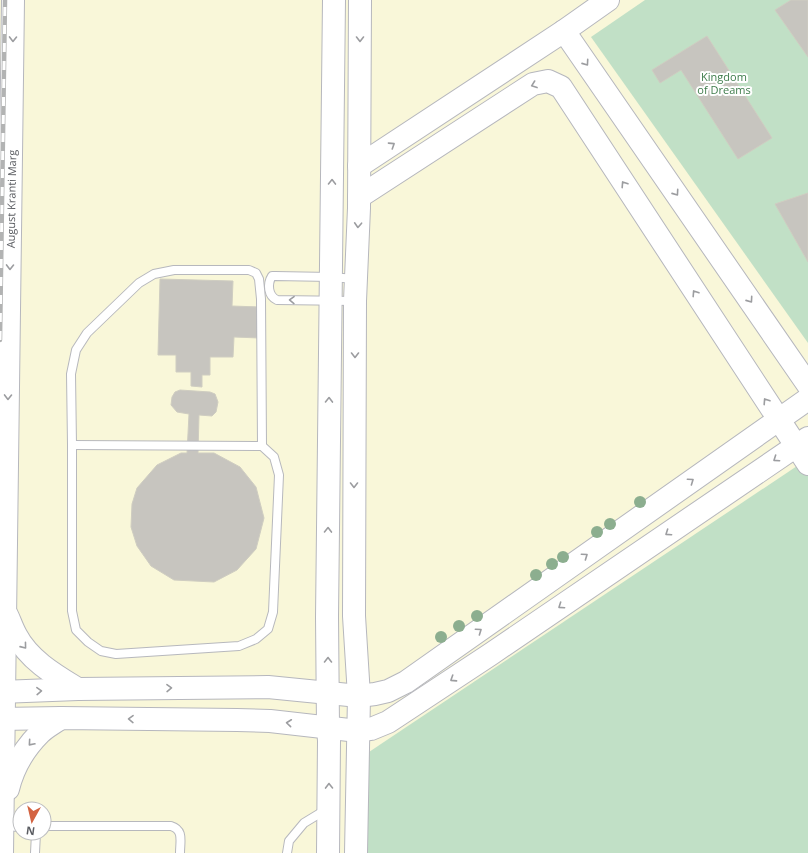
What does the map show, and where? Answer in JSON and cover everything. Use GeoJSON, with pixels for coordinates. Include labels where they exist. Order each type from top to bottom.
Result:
{"type":"FeatureCollection","features":[{"type":"Feature","properties":{"kind":"street","name":"August Kranti Marg"},"geometry":{"type":"LineString","coordinates":[[2,853],[8,820],[2,719],[2,692],[5,612],[13,0]]}},
{"type":"Feature","properties":{"kind":"street"},"geometry":{"type":"LineString","coordinates":[[328,853],[329,742],[327,617],[334,0]]}},
{"type":"Feature","properties":{"kind":"street"},"geometry":{"type":"LineString","coordinates":[[356,853],[359,696],[354,616],[355,300],[359,197],[360,0]]}},
{"type":"Feature","properties":{"kind":"street"},"geometry":{"type":"LineString","coordinates":[[359,166],[564,31],[608,0]]}},
{"type":"Feature","properties":{"kind":"street"},"geometry":{"type":"LineString","coordinates":[[564,31],[808,385]]}},
{"type":"Feature","properties":{"kind":"street"},"geometry":{"type":"LineString","coordinates":[[359,197],[533,84],[548,81],[561,87],[778,419],[802,442],[808,464]]}},
{"type":"Feature","properties":{"kind":"street"},"geometry":{"type":"LineString","coordinates":[[2,692],[78,689],[268,687],[359,696],[388,691],[406,682],[808,399]]}},
{"type":"Feature","properties":{"kind":"street"},"geometry":{"type":"LineString","coordinates":[[2,719],[61,718],[237,720],[270,721],[358,731],[372,729],[388,722],[491,654],[802,442]]}},
{"type":"Feature","properties":{"kind":"street"},"geometry":{"type":"LineString","coordinates":[[5,612],[16,635],[25,648],[47,670],[78,689]]}},
{"type":"Feature","properties":{"kind":"street"},"geometry":{"type":"LineString","coordinates":[[8,820],[11,777],[24,751],[41,732],[61,718]]}},
{"type":"Feature","properties":{"kind":"lane"},"geometry":{"type":"LineString","coordinates":[[72,445],[262,446],[274,457],[279,475],[273,612],[268,629],[256,640],[239,646],[116,654],[101,651],[88,642],[76,630],[72,612],[71,374],[76,350],[87,333],[139,283],[154,274],[174,270],[249,270],[256,273],[265,289],[277,300],[355,300]]}},
{"type":"Feature","properties":{"kind":"lane"},"geometry":{"type":"LineString","coordinates":[[262,446],[265,289],[272,276],[356,279]]}},
{"type":"Feature","properties":{"kind":"lane"},"geometry":{"type":"LineString","coordinates":[[287,853],[289,841],[304,822],[329,808]]}},
{"type":"Feature","properties":{"kind":"lane"},"geometry":{"type":"LineString","coordinates":[[52,826],[171,826],[180,831],[180,853]]}},
{"type":"Feature","properties":{"kind":"lane"},"geometry":{"type":"LineString","coordinates":[[34,853],[35,841]]}},
{"type":"Feature","properties":{"kind":"shaded area"},"geometry":{"type":"Polygon","coordinates":[[[0,0],[808,0],[808,853],[0,853],[0,0]]]}},
{"type":"Feature","properties":{"kind":"green space","name":"Kingdom of Dreams"},"geometry":{"type":"Polygon","coordinates":[[[645,0],[808,0],[808,343],[591,37],[645,0]]]}},
{"type":"Feature","properties":{"kind":"green space"},"geometry":{"type":"Polygon","coordinates":[[[806,460],[808,463],[808,853],[368,853],[366,754],[806,460]]]}},
{"type":"Feature","properties":{"kind":"building"},"geometry":{"type":"Polygon","coordinates":[[[791,0],[808,0],[808,57],[775,10],[791,0]]]}},
{"type":"Feature","properties":{"kind":"building"},"geometry":{"type":"Polygon","coordinates":[[[707,36],[772,138],[738,159],[681,70],[660,83],[652,70],[707,36]]]}},
{"type":"Feature","properties":{"kind":"building"},"geometry":{"type":"Polygon","coordinates":[[[808,193],[808,262],[775,204],[808,193]]]}},
{"type":"Feature","properties":{"kind":"building"},"geometry":{"type":"Polygon","coordinates":[[[160,279],[233,281],[232,306],[260,307],[259,338],[234,337],[233,357],[210,357],[210,375],[202,375],[202,387],[191,386],[191,372],[176,372],[176,355],[158,355],[160,279]]]}},
{"type":"Feature","properties":{"kind":"building"},"geometry":{"type":"Polygon","coordinates":[[[180,390],[210,392],[215,394],[218,402],[216,412],[212,416],[199,415],[198,453],[214,453],[240,467],[256,487],[264,518],[256,549],[237,570],[214,582],[174,580],[151,566],[137,546],[131,527],[132,504],[137,488],[157,465],[181,453],[187,453],[189,414],[177,412],[171,405],[172,397],[175,392],[180,390]]]}},
{"type":"Feature","properties":{"kind":"railway"},"geometry":{"type":"LineString","coordinates":[[0,340],[5,0]]}}]}
